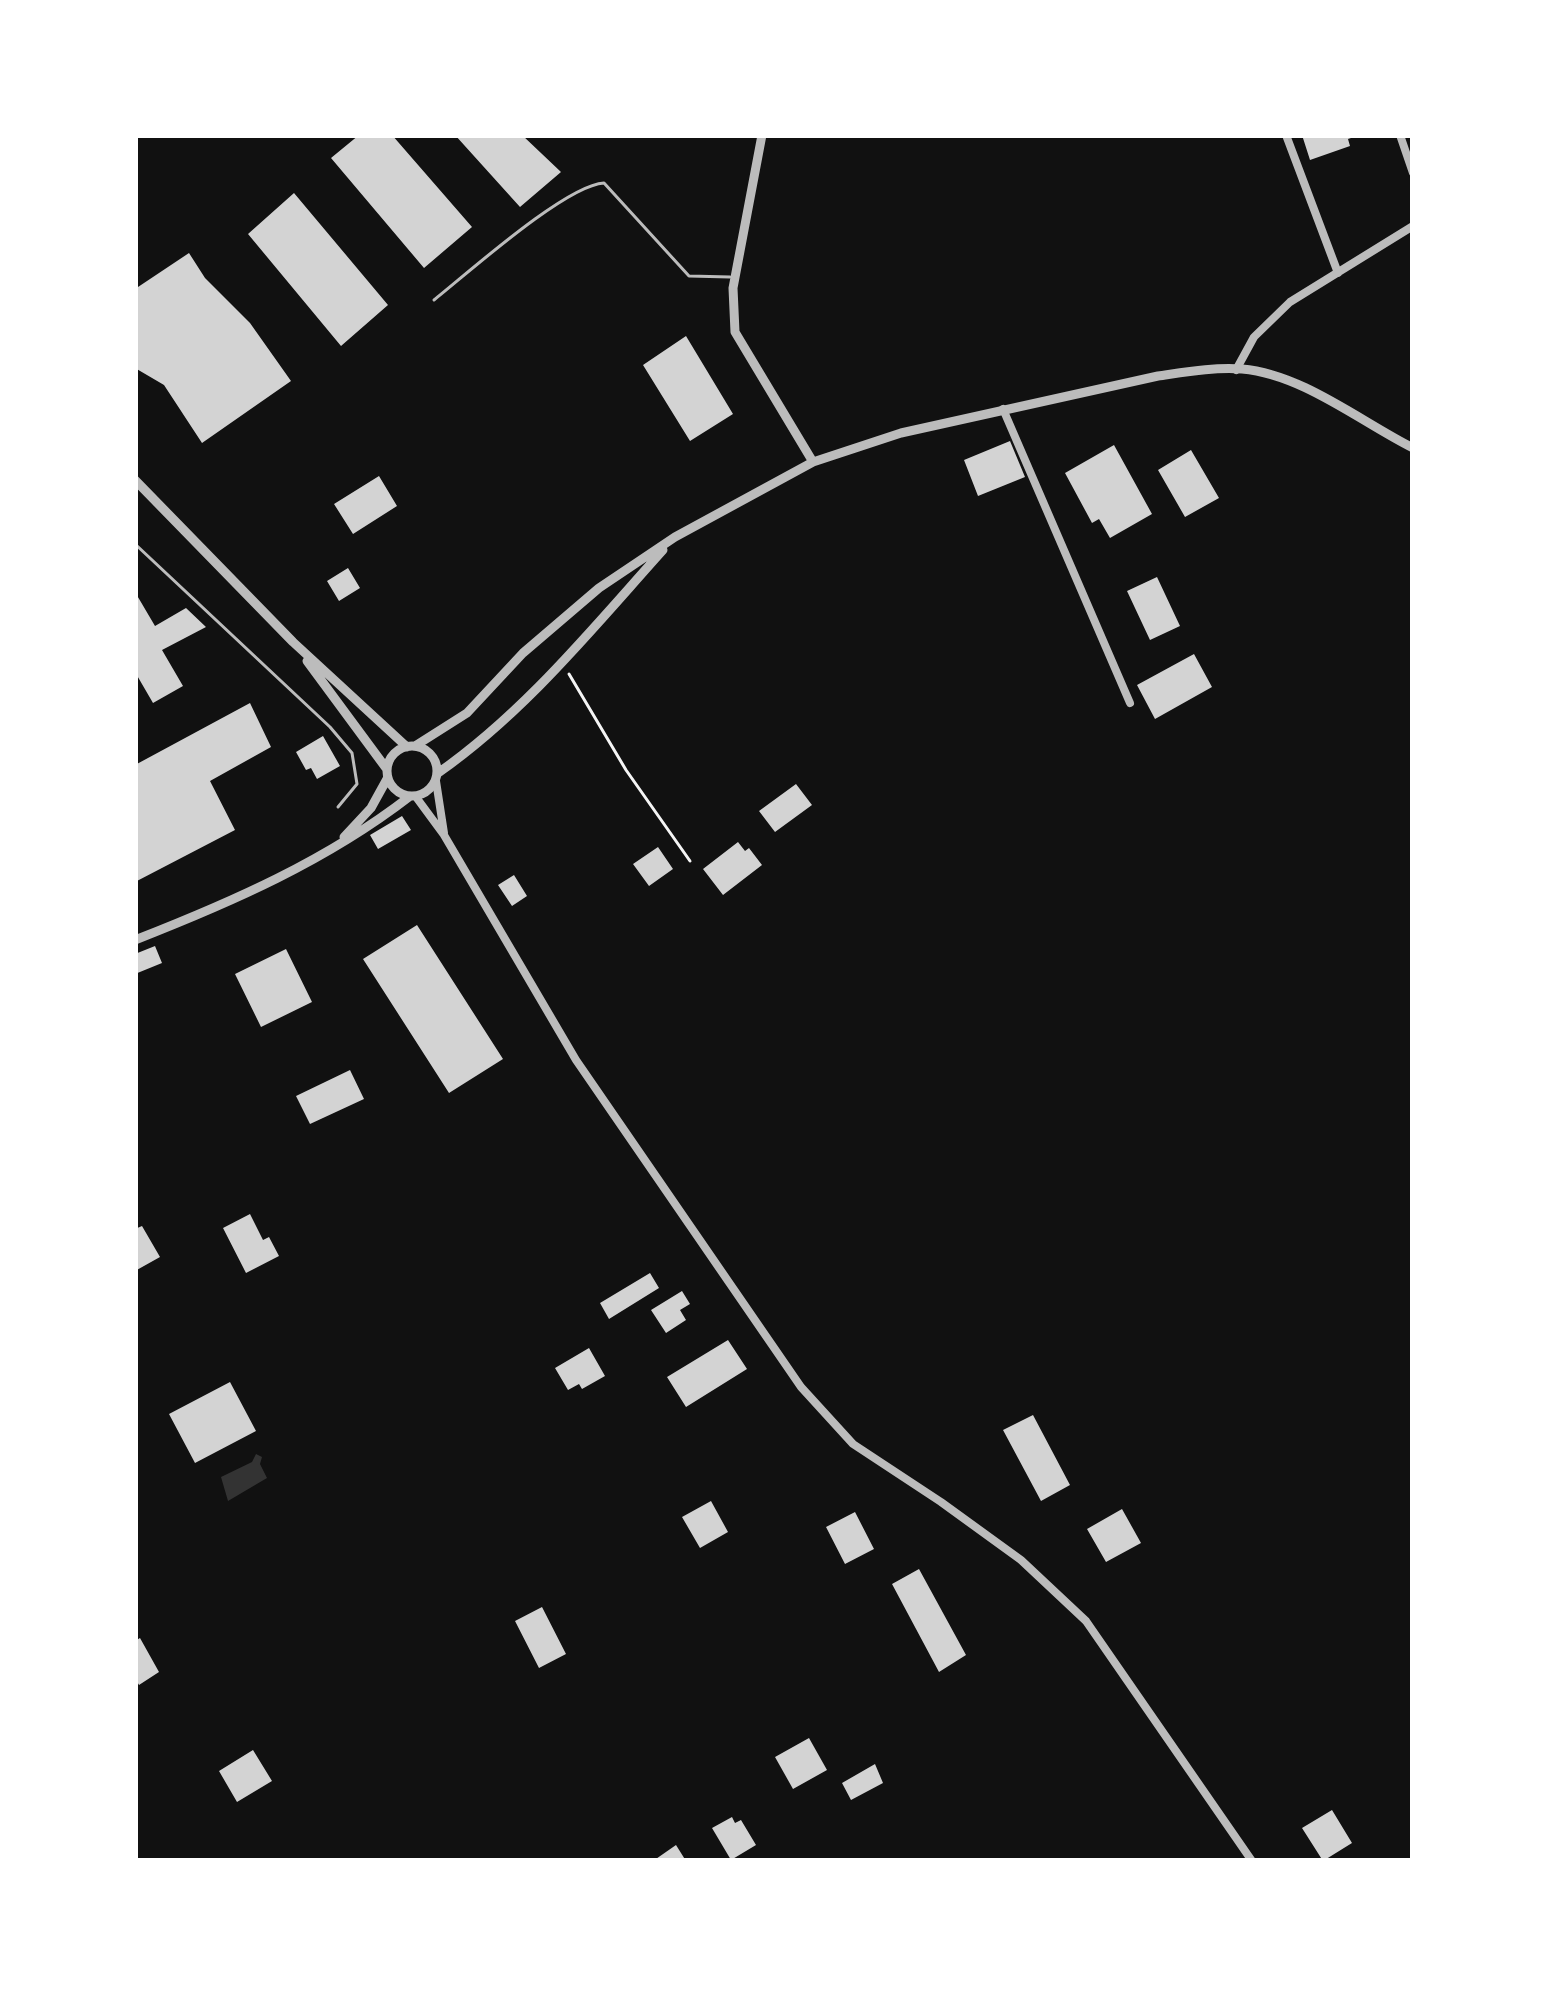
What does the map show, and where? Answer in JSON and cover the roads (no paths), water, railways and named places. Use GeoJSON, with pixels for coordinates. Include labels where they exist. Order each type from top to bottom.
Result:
{"type":"FeatureCollection","features":[{"type":"Feature","properties":{"kind":"street"},"geometry":{"type":"LineString","coordinates":[[762,135],[735,277],[735,332],[813,462]]}},
{"type":"Feature","properties":{"kind":"street"},"geometry":{"type":"LineString","coordinates":[[1286,135],[1338,273]]}},
{"type":"Feature","properties":{"kind":"street"},"geometry":{"type":"LineString","coordinates":[[1400,135],[1413,173]]}},
{"type":"Feature","properties":{"kind":"street"},"geometry":{"type":"LineString","coordinates":[[1236,370],[1254,337],[1290,302],[1413,226]]}},
{"type":"Feature","properties":{"kind":"street"},"geometry":{"type":"LineString","coordinates":[[337,846],[371,808],[393,755],[467,713],[523,653],[599,588],[675,537],[813,462],[901,433],[1199,370],[1236,370],[1283,380],[1413,448]]}},
{"type":"Feature","properties":{"kind":"street"},"geometry":{"type":"LineString","coordinates":[[1003,410],[1130,703]]}},
{"type":"Feature","properties":{"kind":"street"},"geometry":{"type":"LineString","coordinates":[[135,480],[293,643],[411,746],[434,758],[444,835]]}},
{"type":"Feature","properties":{"kind":"street"},"geometry":{"type":"LineString","coordinates":[[135,940],[248,896],[412,797],[428,792],[437,777],[486,739],[561,663],[675,537]]}},
{"type":"Feature","properties":{"kind":"street"},"geometry":{"type":"LineString","coordinates":[[293,643],[396,791],[412,797],[444,835],[576,1060],[801,1387],[853,1444],[1021,1560],[1086,1621],[1252,1861]]}},
{"type":"Feature","properties":{"kind":"lane"},"geometry":{"type":"LineString","coordinates":[[434,300],[538,219],[591,184],[604,183],[689,276],[735,277]]}},
{"type":"Feature","properties":{"kind":"lane"},"geometry":{"type":"LineString","coordinates":[[135,544],[352,752],[357,784],[338,807]]}}]}
